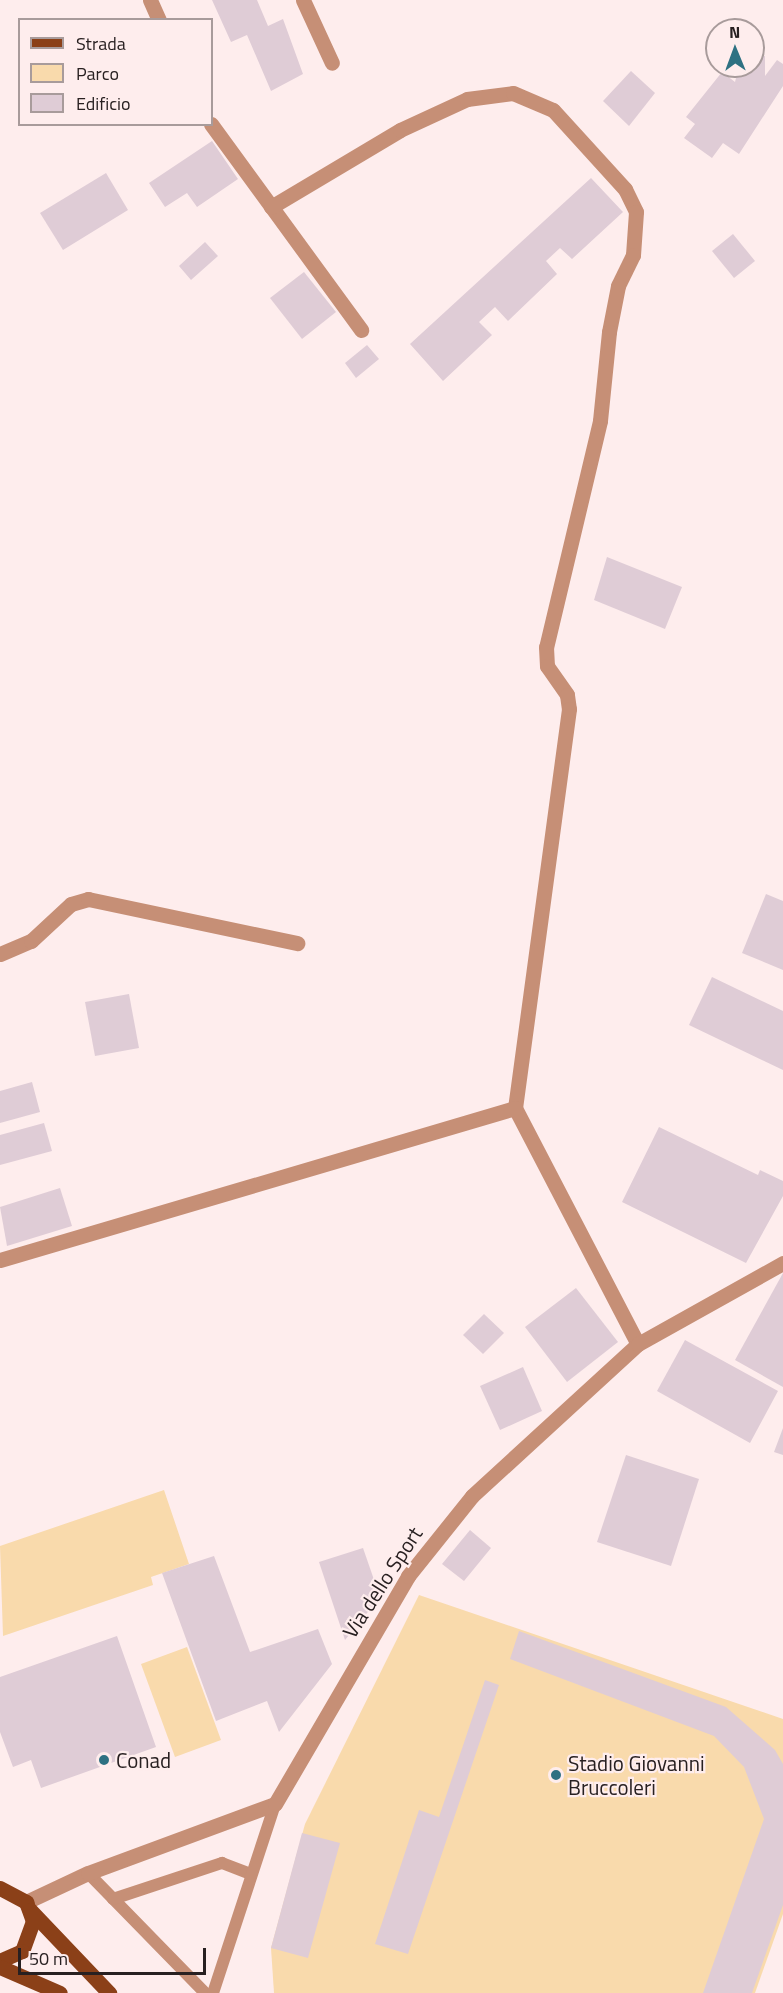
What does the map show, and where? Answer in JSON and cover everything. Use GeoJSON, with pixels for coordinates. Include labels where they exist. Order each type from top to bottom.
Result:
{"type":"FeatureCollection","features":[{"type":"Feature","properties":{"kind":"main road"},"geometry":{"type":"LineString","coordinates":[[0,1879],[109,1993]]}},
{"type":"Feature","properties":{"kind":"main road"},"geometry":{"type":"LineString","coordinates":[[0,1888],[26,1904]]}},
{"type":"Feature","properties":{"kind":"main road"},"geometry":{"type":"LineString","coordinates":[[0,1961],[14,1957],[29,1942],[26,1904]]}},
{"type":"Feature","properties":{"kind":"main road"},"geometry":{"type":"LineString","coordinates":[[0,1966],[60,1993]]}},
{"type":"Feature","properties":{"kind":"street"},"geometry":{"type":"LineString","coordinates":[[150,0],[158,18]]}},
{"type":"Feature","properties":{"kind":"street"},"geometry":{"type":"LineString","coordinates":[[303,0],[332,63]]}},
{"type":"Feature","properties":{"kind":"street"},"geometry":{"type":"LineString","coordinates":[[271,207],[400,129],[467,99],[513,93],[553,110],[625,189],[636,212],[633,255],[618,286],[609,332],[600,421],[546,647],[547,666],[567,695],[569,710],[515,1108],[638,1344]]}},
{"type":"Feature","properties":{"kind":"street"},"geometry":{"type":"LineString","coordinates":[[212,126],[361,330]]}},
{"type":"Feature","properties":{"kind":"street"},"geometry":{"type":"LineString","coordinates":[[0,954],[31,941],[71,904],[87,899],[297,943]]}},
{"type":"Feature","properties":{"kind":"street"},"geometry":{"type":"LineString","coordinates":[[0,1260],[515,1108]]}},
{"type":"Feature","properties":{"kind":"street","name":"Via dello Sport"},"geometry":{"type":"LineString","coordinates":[[275,1804],[344,1680],[437,1535],[472,1496],[638,1344],[783,1263]]}},
{"type":"Feature","properties":{"kind":"street"},"geometry":{"type":"LineString","coordinates":[[26,1904],[88,1873],[275,1804]]}},
{"type":"Feature","properties":{"kind":"lane"},"geometry":{"type":"LineString","coordinates":[[213,1993],[275,1804]]}},
{"type":"Feature","properties":{"kind":"lane"},"geometry":{"type":"LineString","coordinates":[[113,1899],[222,1863],[251,1874]]}},
{"type":"Feature","properties":{"kind":"lane"},"geometry":{"type":"LineString","coordinates":[[88,1873],[205,1993]]}},
{"type":"Feature","properties":{"kind":"green space"},"geometry":{"type":"Polygon","coordinates":[[[164,1490],[189,1564],[151,1577],[153,1585],[3,1636],[0,1546],[164,1490]]]}},
{"type":"Feature","properties":{"kind":"green space","name":"Stadio Giovanni Bruccoleri"},"geometry":{"type":"Polygon","coordinates":[[[419,1595],[783,1719],[783,1914],[755,1993],[274,1993],[271,1948],[305,1824],[419,1595]]]}},
{"type":"Feature","properties":{"kind":"green space"},"geometry":{"type":"Polygon","coordinates":[[[187,1647],[221,1740],[175,1757],[141,1664],[187,1647]]]}},
{"type":"Feature","properties":{"kind":"building"},"geometry":{"type":"Polygon","coordinates":[[[212,0],[257,0],[268,26],[283,19],[303,74],[271,91],[247,35],[231,42],[212,0]]]}},
{"type":"Feature","properties":{"kind":"building"},"geometry":{"type":"Polygon","coordinates":[[[777,60],[783,64],[783,86],[739,154],[723,143],[712,158],[684,138],[695,124],[686,117],[717,78],[730,78],[735,82],[736,78],[765,78],[777,60]]]}},
{"type":"Feature","properties":{"kind":"building"},"geometry":{"type":"Polygon","coordinates":[[[631,71],[655,93],[629,126],[603,101],[631,71]]]}},
{"type":"Feature","properties":{"kind":"building"},"geometry":{"type":"Polygon","coordinates":[[[212,141],[238,179],[197,207],[187,193],[165,207],[149,183],[212,141]]]}},
{"type":"Feature","properties":{"kind":"building"},"geometry":{"type":"Polygon","coordinates":[[[106,173],[128,210],[63,250],[40,213],[106,173]]]}},
{"type":"Feature","properties":{"kind":"building"},"geometry":{"type":"Polygon","coordinates":[[[591,178],[623,212],[572,259],[560,248],[546,261],[557,274],[508,321],[495,307],[479,322],[492,335],[443,381],[410,344],[591,178]]]}},
{"type":"Feature","properties":{"kind":"building"},"geometry":{"type":"Polygon","coordinates":[[[733,234],[755,261],[734,278],[712,251],[733,234]]]}},
{"type":"Feature","properties":{"kind":"building"},"geometry":{"type":"Polygon","coordinates":[[[205,242],[218,256],[191,280],[179,266],[205,242]]]}},
{"type":"Feature","properties":{"kind":"building"},"geometry":{"type":"Polygon","coordinates":[[[304,272],[336,312],[302,339],[270,298],[304,272]]]}},
{"type":"Feature","properties":{"kind":"building"},"geometry":{"type":"Polygon","coordinates":[[[367,345],[379,359],[356,378],[345,363],[367,345]]]}},
{"type":"Feature","properties":{"kind":"building"},"geometry":{"type":"Polygon","coordinates":[[[607,557],[682,587],[665,629],[594,600],[607,557]]]}},
{"type":"Feature","properties":{"kind":"building"},"geometry":{"type":"Polygon","coordinates":[[[766,894],[783,901],[783,970],[742,953],[766,894]]]}},
{"type":"Feature","properties":{"kind":"building"},"geometry":{"type":"Polygon","coordinates":[[[712,977],[783,1011],[783,1070],[689,1025],[712,977]]]}},
{"type":"Feature","properties":{"kind":"building"},"geometry":{"type":"Polygon","coordinates":[[[129,994],[139,1048],[95,1056],[85,1002],[129,994]]]}},
{"type":"Feature","properties":{"kind":"building"},"geometry":{"type":"Polygon","coordinates":[[[32,1082],[40,1112],[0,1123],[0,1091],[32,1082]]]}},
{"type":"Feature","properties":{"kind":"building"},"geometry":{"type":"Polygon","coordinates":[[[44,1123],[52,1151],[0,1165],[0,1135],[44,1123]]]}},
{"type":"Feature","properties":{"kind":"building"},"geometry":{"type":"Polygon","coordinates":[[[659,1127],[758,1175],[760,1170],[783,1181],[783,1196],[746,1263],[622,1202],[659,1127]]]}},
{"type":"Feature","properties":{"kind":"building"},"geometry":{"type":"Polygon","coordinates":[[[60,1188],[72,1226],[7,1246],[0,1207],[60,1188]]]}},
{"type":"Feature","properties":{"kind":"building"},"geometry":{"type":"Polygon","coordinates":[[[783,1273],[783,1387],[735,1360],[783,1273]]]}},
{"type":"Feature","properties":{"kind":"building"},"geometry":{"type":"Polygon","coordinates":[[[576,1288],[618,1342],[567,1382],[525,1327],[576,1288]]]}},
{"type":"Feature","properties":{"kind":"building"},"geometry":{"type":"Polygon","coordinates":[[[484,1314],[504,1333],[483,1354],[463,1335],[484,1314]]]}},
{"type":"Feature","properties":{"kind":"building"},"geometry":{"type":"Polygon","coordinates":[[[685,1340],[778,1391],[750,1443],[657,1391],[685,1340]]]}},
{"type":"Feature","properties":{"kind":"building"},"geometry":{"type":"Polygon","coordinates":[[[523,1367],[542,1411],[500,1430],[480,1386],[523,1367]]]}},
{"type":"Feature","properties":{"kind":"building"},"geometry":{"type":"Polygon","coordinates":[[[783,1428],[783,1455],[774,1452],[783,1428]]]}},
{"type":"Feature","properties":{"kind":"building"},"geometry":{"type":"Polygon","coordinates":[[[626,1455],[699,1479],[671,1566],[597,1542],[626,1455]]]}},
{"type":"Feature","properties":{"kind":"building"},"geometry":{"type":"Polygon","coordinates":[[[470,1530],[491,1548],[464,1581],[442,1564],[470,1530]]]}},
{"type":"Feature","properties":{"kind":"building"},"geometry":{"type":"Polygon","coordinates":[[[363,1548],[380,1597],[345,1640],[319,1562],[363,1548]]]}},
{"type":"Feature","properties":{"kind":"building"},"geometry":{"type":"Polygon","coordinates":[[[214,1556],[250,1652],[318,1629],[332,1664],[279,1732],[267,1701],[216,1721],[162,1573],[214,1556]]]}},
{"type":"Feature","properties":{"kind":"building"},"geometry":{"type":"Polygon","coordinates":[[[519,1631],[726,1707],[775,1750],[783,1764],[783,1905],[752,1993],[703,1993],[764,1819],[744,1767],[714,1736],[510,1659],[519,1631]]]}},
{"type":"Feature","properties":{"kind":"building"},"geometry":{"type":"Polygon","coordinates":[[[117,1636],[156,1747],[41,1788],[31,1760],[13,1767],[0,1732],[0,1677],[117,1636]]]}},
{"type":"Feature","properties":{"kind":"building"},"geometry":{"type":"Polygon","coordinates":[[[485,1680],[499,1685],[408,1954],[375,1944],[419,1810],[439,1817],[485,1680]]]}},
{"type":"Feature","properties":{"kind":"building"},"geometry":{"type":"Polygon","coordinates":[[[302,1833],[340,1843],[308,1958],[271,1948],[302,1833]]]}},
{"type":"Feature","properties":{"kind":"place","name":"Conad"},"geometry":{"type":"Point","coordinates":[104,1760]}},
{"type":"Feature","properties":{"kind":"place","name":"Stadio Giovanni Bruccoleri"},"geometry":{"type":"Point","coordinates":[556,1775]}}]}
